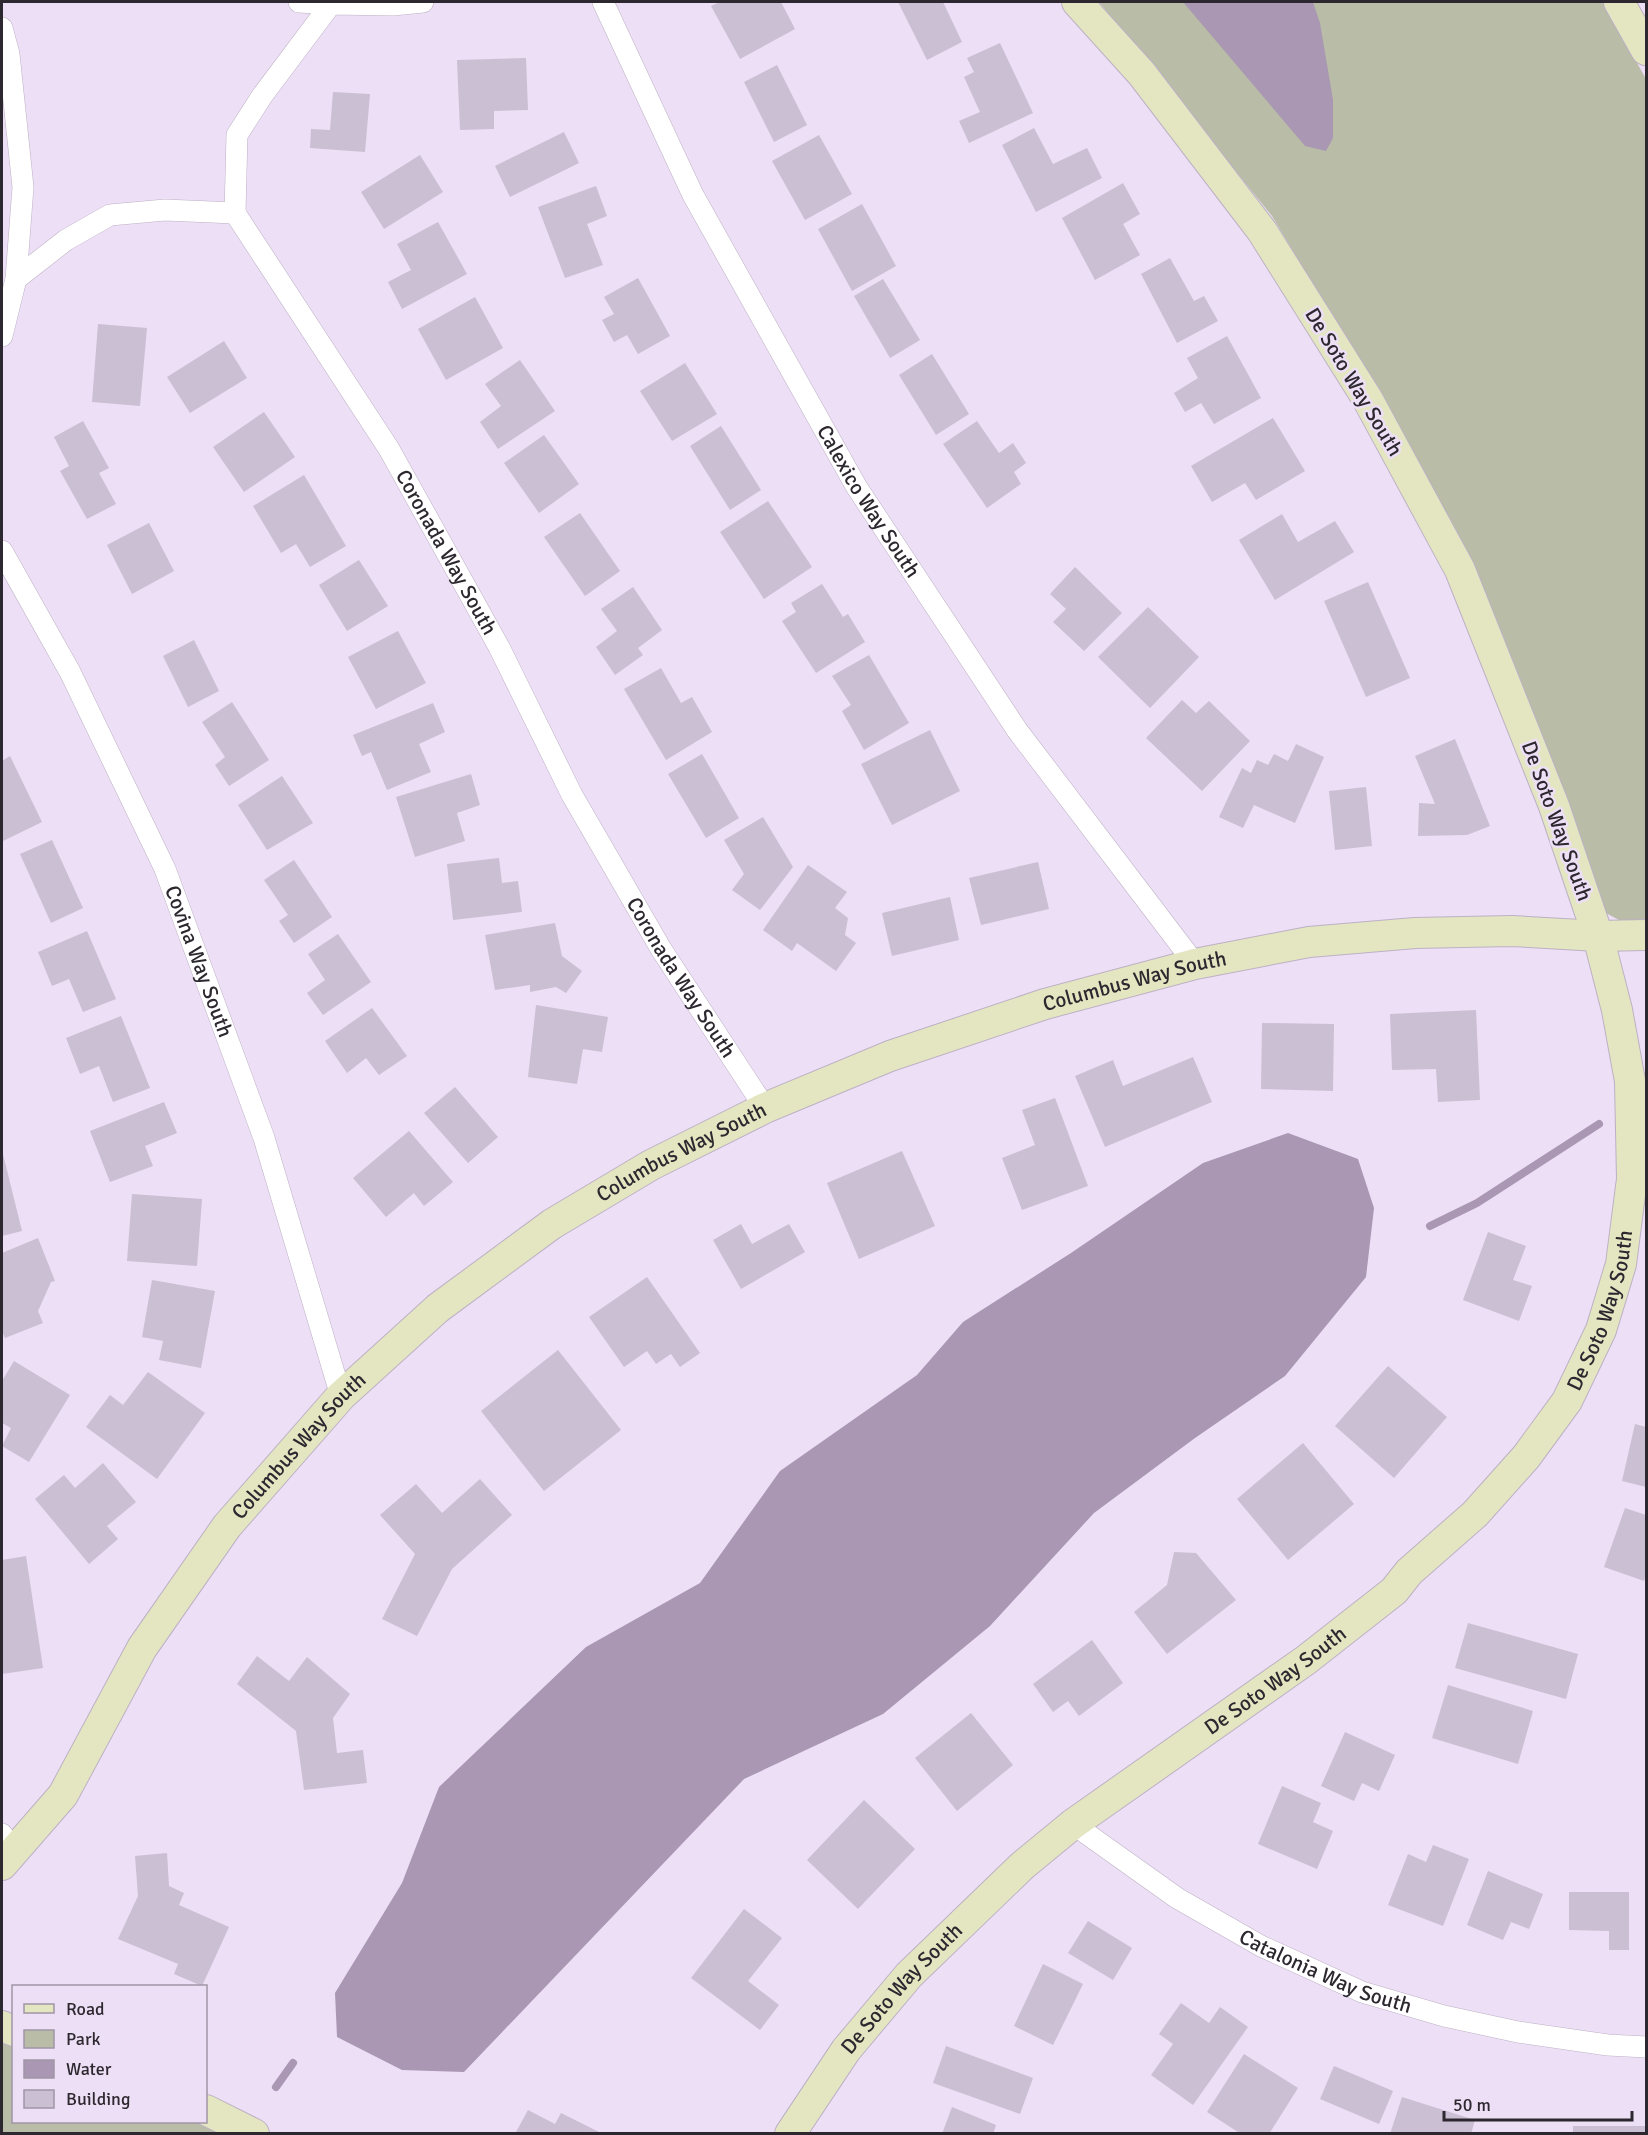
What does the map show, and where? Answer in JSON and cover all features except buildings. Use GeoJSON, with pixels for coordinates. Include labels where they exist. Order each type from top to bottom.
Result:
{"type":"FeatureCollection","features":[{"type":"Feature","properties":{"kind":"street"},"geometry":{"type":"LineString","coordinates":[[299,2],[393,5],[423,2]]}},
{"type":"Feature","properties":{"kind":"street","name":"Calexico Way South"},"geometry":{"type":"LineString","coordinates":[[603,2],[693,195],[856,486],[1017,730],[1195,964]]}},
{"type":"Feature","properties":{"kind":"street","name":"De Soto Way South"},"geometry":{"type":"LineString","coordinates":[[790,2133],[846,2050],[909,1975],[1022,1866],[1073,1824],[1306,1660],[1394,1591],[1409,1572],[1475,1514],[1526,1457],[1567,1401],[1601,1330],[1621,1264],[1632,1179],[1630,1081],[1617,1010],[1598,936],[1554,806],[1460,570],[1368,400],[1262,231],[1143,74],[1077,2]]}},
{"type":"Feature","properties":{"kind":"street"},"geometry":{"type":"LineString","coordinates":[[1619,2],[1647,51]]}},
{"type":"Feature","properties":{"kind":"street"},"geometry":{"type":"LineString","coordinates":[[16,279],[66,240],[110,215],[165,210],[235,213],[237,135],[262,96],[331,4]]}},
{"type":"Feature","properties":{"kind":"street"},"geometry":{"type":"LineString","coordinates":[[2,28],[9,54],[23,187],[16,279],[2,336]]}},
{"type":"Feature","properties":{"kind":"street","name":"Coronada Way South"},"geometry":{"type":"LineString","coordinates":[[235,213],[389,449],[499,647],[578,805],[661,949],[765,1108]]}},
{"type":"Feature","properties":{"kind":"street","name":"Covina Way South"},"geometry":{"type":"LineString","coordinates":[[2,550],[70,672],[165,869],[264,1138],[341,1396]]}},
{"type":"Feature","properties":{"kind":"street","name":"Columbus Way South"},"geometry":{"type":"LineString","coordinates":[[6,1850],[63,1795],[142,1648],[227,1526],[341,1396],[438,1308],[552,1224],[651,1165],[765,1108],[890,1056],[1045,1004],[1195,964],[1309,942],[1415,933],[1512,931],[1598,936],[1647,935]]}},
{"type":"Feature","properties":{"kind":"street","name":"Catalonia Way South"},"geometry":{"type":"LineString","coordinates":[[1073,1824],[1177,1898],[1261,1946],[1362,1992],[1444,2016],[1518,2032],[1608,2045],[1647,2047]]}},
{"type":"Feature","properties":{"kind":"street"},"geometry":{"type":"LineString","coordinates":[[207,2110],[254,2133]]}},
{"type":"Feature","properties":{"kind":"green space"},"geometry":{"type":"Polygon","coordinates":[[[1099,2],[1603,2],[1646,79],[1646,920],[1620,923],[1619,920],[1602,911],[1400,430],[1272,216],[1099,2]]]}},
{"type":"Feature","properties":{"kind":"green space"},"geometry":{"type":"Polygon","coordinates":[[[2,2041],[12,2045],[12,2123],[200,2123],[223,2133],[2,2133],[2,2041]]]}},
{"type":"Feature","properties":{"kind":"water"},"geometry":{"type":"Polygon","coordinates":[[[1183,2],[1313,2],[1320,23],[1333,100],[1333,138],[1326,151],[1305,146],[1183,2]]]}},
{"type":"Feature","properties":{"kind":"water"},"geometry":{"type":"Polygon","coordinates":[[[1288,1133],[1358,1159],[1374,1208],[1366,1277],[1285,1376],[1195,1438],[1094,1513],[990,1626],[883,1714],[744,1779],[464,2072],[402,2070],[337,2037],[335,1993],[402,1883],[439,1787],[586,1647],[700,1583],[780,1471],[917,1375],[963,1322],[1071,1253],[1203,1163],[1288,1133]]]}},
{"type":"Feature","properties":{"kind":"waterway"},"geometry":{"type":"LineString","coordinates":[[1430,1226],[1477,1203],[1599,1124]]}},
{"type":"Feature","properties":{"kind":"waterway"},"geometry":{"type":"LineString","coordinates":[[276,2087],[293,2063]]}}]}
